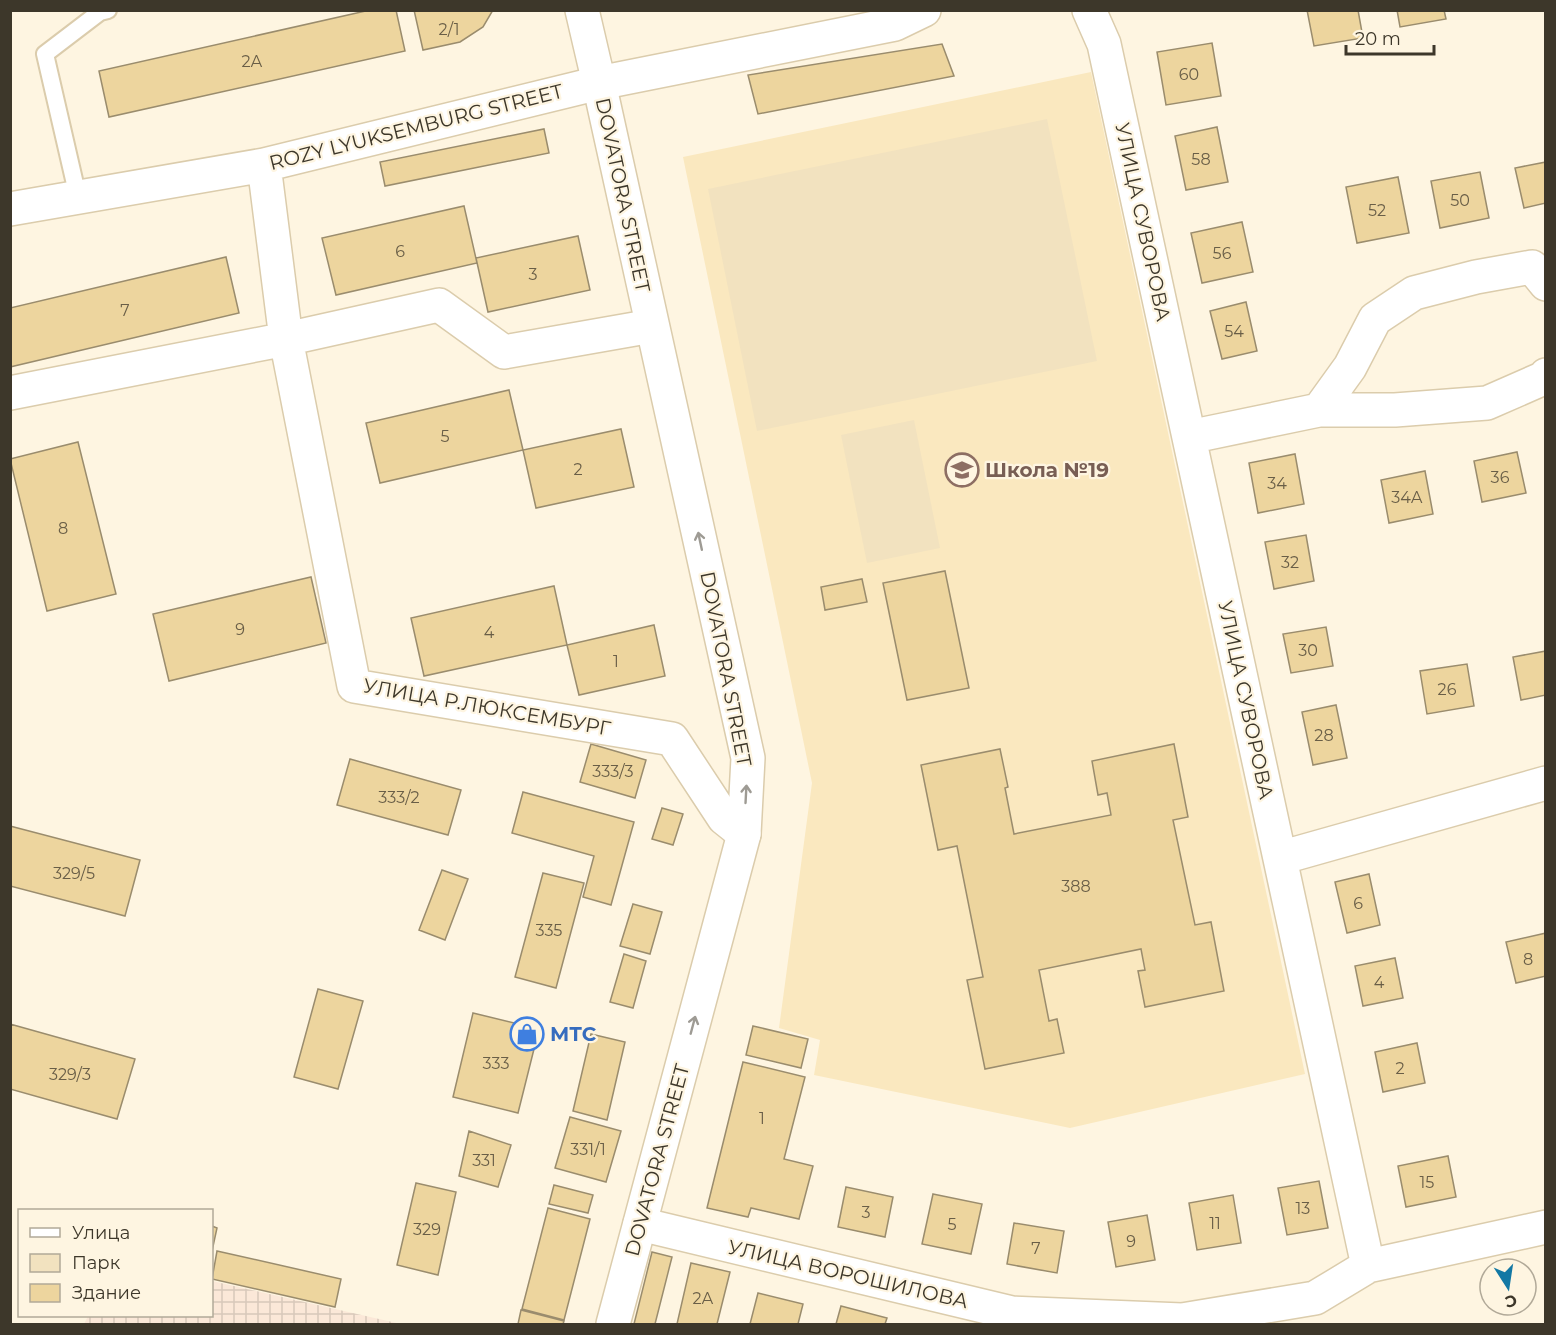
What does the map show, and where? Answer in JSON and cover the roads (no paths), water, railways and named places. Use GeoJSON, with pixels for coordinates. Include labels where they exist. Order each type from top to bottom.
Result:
{"type":"FeatureCollection","features":[{"type":"Feature","properties":{"kind":"street","name":"DOVATORA STREET"},"geometry":{"type":"LineString","coordinates":[[582,10],[748,758],[744,834],[613,1324]]}},
{"type":"Feature","properties":{"kind":"street","name":"ROZY LYUKSEMBURG STREET"},"geometry":{"type":"LineString","coordinates":[[10,209],[264,165],[599,83],[895,24],[924,10]]}},
{"type":"Feature","properties":{"kind":"street","name":"УЛИЦА СУВОРОВА"},"geometry":{"type":"LineString","coordinates":[[1089,10],[1104,44],[1368,1266]]}},
{"type":"Feature","properties":{"kind":"street","name":"УЛИЦА Р.ЛЮКСЕМБУРГ"},"geometry":{"type":"LineString","coordinates":[[264,165],[286,339],[354,686],[672,739],[724,818],[744,834]]}},
{"type":"Feature","properties":{"kind":"street"},"geometry":{"type":"LineString","coordinates":[[1319,410],[1350,367],[1375,319],[1414,293],[1476,277],[1532,267],[1545,284]]}},
{"type":"Feature","properties":{"kind":"street"},"geometry":{"type":"LineString","coordinates":[[10,393],[286,339],[439,305],[504,352],[652,326]]}},
{"type":"Feature","properties":{"kind":"street"},"geometry":{"type":"LineString","coordinates":[[1189,436],[1319,410],[1395,410],[1487,403],[1544,378],[1545,375]]}},
{"type":"Feature","properties":{"kind":"street"},"geometry":{"type":"LineString","coordinates":[[1280,858],[1545,785]]}},
{"type":"Feature","properties":{"kind":"street","name":"УЛИЦА ВОРОШИЛОВА"},"geometry":{"type":"LineString","coordinates":[[640,1224],[1012,1313],[1182,1320],[1315,1298],[1368,1266],[1545,1227]]}},
{"type":"Feature","properties":{"kind":"lane"},"geometry":{"type":"LineString","coordinates":[[78,197],[45,54],[100,12],[108,10]]}},
{"type":"Feature","properties":{"kind":"place","name":"Школа №19"},"geometry":{"type":"Point","coordinates":[962,470]}},
{"type":"Feature","properties":{"kind":"place","name":"МТС"},"geometry":{"type":"Point","coordinates":[527,1034]}}]}
